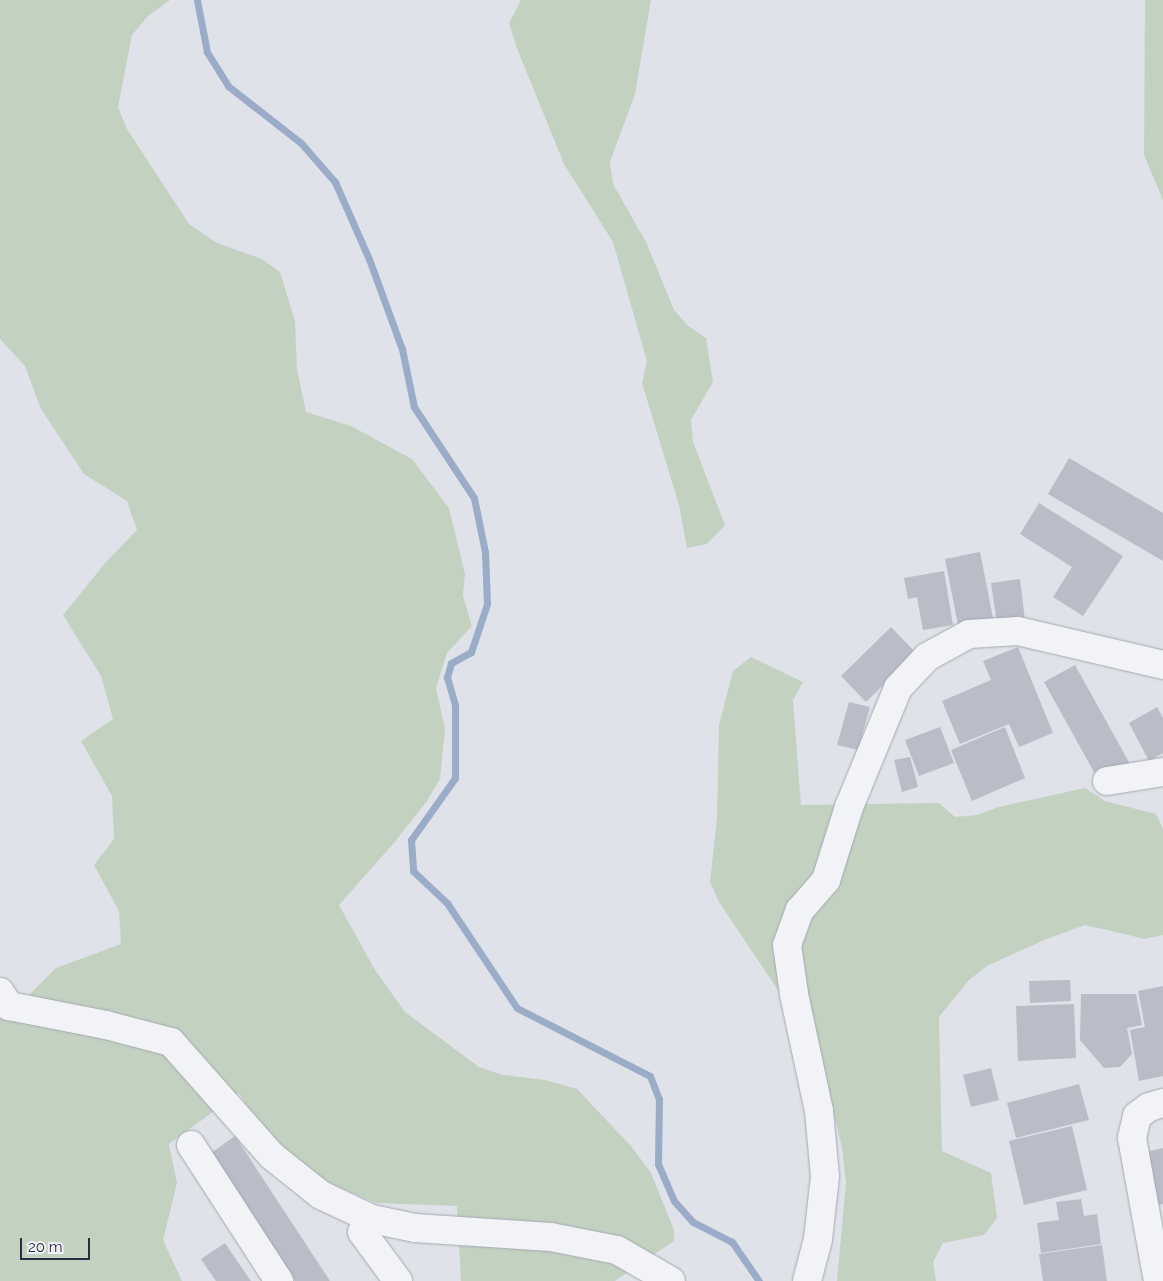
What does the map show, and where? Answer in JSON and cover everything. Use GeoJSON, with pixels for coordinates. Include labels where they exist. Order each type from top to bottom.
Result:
{"type":"FeatureCollection","features":[{"type":"Feature","properties":{"kind":"street"},"geometry":{"type":"LineString","coordinates":[[807,1281],[818,1239],[825,1177],[819,1111],[794,994],[787,945],[800,910],[826,880],[849,807],[898,688],[927,657],[969,634],[1018,630],[1163,665]]}},
{"type":"Feature","properties":{"kind":"street"},"geometry":{"type":"LineString","coordinates":[[1107,781],[1163,772]]}},
{"type":"Feature","properties":{"kind":"street"},"geometry":{"type":"LineString","coordinates":[[0,992],[9,1006],[106,1025],[171,1042],[272,1156],[321,1195],[372,1219],[415,1228],[551,1237],[617,1250],[671,1281]]}},
{"type":"Feature","properties":{"kind":"street"},"geometry":{"type":"LineString","coordinates":[[1158,1281],[1132,1138],[1137,1116],[1149,1107],[1163,1103]]}},
{"type":"Feature","properties":{"kind":"street"},"geometry":{"type":"LineString","coordinates":[[191,1145],[279,1281]]}},
{"type":"Feature","properties":{"kind":"street"},"geometry":{"type":"LineString","coordinates":[[362,1232],[398,1281]]}},
{"type":"Feature","properties":{"kind":"green space"},"geometry":{"type":"Polygon","coordinates":[[[0,0],[170,0],[148,16],[132,35],[118,107],[127,129],[189,224],[217,243],[262,259],[280,272],[295,321],[297,369],[306,412],[351,426],[412,459],[449,508],[465,574],[463,596],[472,626],[447,653],[436,688],[445,729],[440,779],[427,801],[393,844],[339,905],[375,970],[405,1012],[479,1067],[503,1075],[545,1080],[577,1089],[631,1146],[651,1173],[674,1230],[674,1241],[615,1281],[461,1281],[457,1206],[376,1203],[303,1172],[264,1132],[239,1093],[169,1144],[177,1183],[163,1240],[182,1281],[0,1281],[0,983],[9,1015],[56,968],[121,944],[119,911],[94,865],[114,839],[112,796],[81,741],[113,719],[101,676],[63,615],[106,562],[137,530],[127,501],[84,474],[41,409],[25,366],[0,339],[0,0]]]}},
{"type":"Feature","properties":{"kind":"green space"},"geometry":{"type":"Polygon","coordinates":[[[521,0],[651,0],[635,94],[610,162],[613,184],[647,244],[674,310],[688,326],[706,338],[713,382],[691,420],[693,442],[725,525],[707,544],[687,548],[679,505],[642,383],[647,361],[613,242],[564,164],[516,46],[509,23],[521,0]]]}},
{"type":"Feature","properties":{"kind":"green space"},"geometry":{"type":"Polygon","coordinates":[[[1145,0],[1163,0],[1163,200],[1144,155],[1145,0]]]}},
{"type":"Feature","properties":{"kind":"green space"},"geometry":{"type":"Polygon","coordinates":[[[751,657],[803,682],[793,700],[801,805],[939,803],[955,817],[977,815],[999,807],[1085,788],[1105,801],[1156,814],[1163,829],[1163,935],[1145,939],[1085,925],[1044,940],[987,966],[969,980],[939,1017],[942,1151],[991,1173],[997,1218],[984,1235],[943,1243],[933,1262],[936,1281],[837,1281],[846,1183],[842,1148],[808,1004],[780,993],[719,902],[710,882],[717,818],[719,725],[733,671],[751,657]]]}},
{"type":"Feature","properties":{"kind":"building"},"geometry":{"type":"Polygon","coordinates":[[[1069,458],[1163,513],[1163,561],[1048,494],[1069,458]]]}},
{"type":"Feature","properties":{"kind":"building"},"geometry":{"type":"Polygon","coordinates":[[[1039,503],[1123,556],[1083,616],[1053,597],[1072,567],[1020,534],[1039,503]]]}},
{"type":"Feature","properties":{"kind":"building"},"geometry":{"type":"Polygon","coordinates":[[[980,552],[994,623],[959,630],[945,559],[980,552]]]}},
{"type":"Feature","properties":{"kind":"building"},"geometry":{"type":"Polygon","coordinates":[[[944,571],[953,625],[923,630],[917,597],[908,599],[904,578],[944,571]]]}},
{"type":"Feature","properties":{"kind":"building"},"geometry":{"type":"Polygon","coordinates":[[[1020,579],[1025,621],[997,624],[991,583],[1020,579]]]}},
{"type":"Feature","properties":{"kind":"building"},"geometry":{"type":"Polygon","coordinates":[[[891,627],[916,653],[866,702],[841,676],[891,627]]]}},
{"type":"Feature","properties":{"kind":"building"},"geometry":{"type":"Polygon","coordinates":[[[1018,647],[1053,733],[1019,747],[1009,724],[960,744],[942,701],[991,680],[983,661],[1018,647]]]}},
{"type":"Feature","properties":{"kind":"building"},"geometry":{"type":"Polygon","coordinates":[[[1075,665],[1130,764],[1099,781],[1044,682],[1075,665]]]}},
{"type":"Feature","properties":{"kind":"building"},"geometry":{"type":"Polygon","coordinates":[[[849,702],[870,707],[858,750],[837,745],[849,702]]]}},
{"type":"Feature","properties":{"kind":"building"},"geometry":{"type":"Polygon","coordinates":[[[1157,707],[1163,718],[1163,753],[1149,761],[1129,723],[1157,707]]]}},
{"type":"Feature","properties":{"kind":"building"},"geometry":{"type":"Polygon","coordinates":[[[940,727],[954,763],[919,776],[905,740],[940,727]]]}},
{"type":"Feature","properties":{"kind":"building"},"geometry":{"type":"Polygon","coordinates":[[[1005,727],[1025,778],[972,801],[951,750],[1005,727]]]}},
{"type":"Feature","properties":{"kind":"building"},"geometry":{"type":"Polygon","coordinates":[[[910,757],[918,787],[902,792],[894,760],[910,757]]]}},
{"type":"Feature","properties":{"kind":"building"},"geometry":{"type":"Polygon","coordinates":[[[1070,980],[1071,1001],[1030,1003],[1029,981],[1070,980]]]}},
{"type":"Feature","properties":{"kind":"building"},"geometry":{"type":"Polygon","coordinates":[[[1163,986],[1163,1076],[1139,1081],[1130,1030],[1145,1027],[1138,991],[1163,986]]]}},
{"type":"Feature","properties":{"kind":"building"},"geometry":{"type":"Polygon","coordinates":[[[1081,994],[1136,994],[1142,1025],[1127,1028],[1132,1054],[1120,1067],[1104,1068],[1080,1040],[1081,994]]]}},
{"type":"Feature","properties":{"kind":"building"},"geometry":{"type":"Polygon","coordinates":[[[1074,1004],[1076,1058],[1018,1061],[1016,1006],[1074,1004]]]}},
{"type":"Feature","properties":{"kind":"building"},"geometry":{"type":"Polygon","coordinates":[[[991,1068],[999,1100],[971,1107],[963,1075],[991,1068]]]}},
{"type":"Feature","properties":{"kind":"building"},"geometry":{"type":"Polygon","coordinates":[[[1079,1084],[1089,1120],[1016,1138],[1007,1103],[1079,1084]]]}},
{"type":"Feature","properties":{"kind":"building"},"geometry":{"type":"Polygon","coordinates":[[[1072,1126],[1087,1190],[1024,1205],[1009,1141],[1072,1126]]]}},
{"type":"Feature","properties":{"kind":"building"},"geometry":{"type":"Polygon","coordinates":[[[235,1136],[330,1281],[295,1281],[211,1153],[235,1136]]]}},
{"type":"Feature","properties":{"kind":"building"},"geometry":{"type":"Polygon","coordinates":[[[1163,1148],[1163,1204],[1150,1207],[1138,1154],[1163,1148]]]}},
{"type":"Feature","properties":{"kind":"building"},"geometry":{"type":"Polygon","coordinates":[[[1081,1199],[1084,1216],[1097,1214],[1101,1244],[1041,1253],[1037,1223],[1059,1220],[1056,1202],[1081,1199]]]}},
{"type":"Feature","properties":{"kind":"building"},"geometry":{"type":"Polygon","coordinates":[[[225,1243],[251,1281],[216,1281],[213,1277],[201,1259],[225,1243]]]}},
{"type":"Feature","properties":{"kind":"building"},"geometry":{"type":"Polygon","coordinates":[[[1102,1245],[1107,1281],[1043,1281],[1039,1254],[1102,1245]]]}},
{"type":"Feature","properties":{"kind":"waterway"},"geometry":{"type":"LineString","coordinates":[[197,0],[207,52],[228,86],[301,143],[335,182],[369,259],[402,349],[414,407],[474,498],[485,552],[487,604],[471,652],[451,663],[447,677],[455,705],[455,778],[411,840],[413,871],[447,903],[517,1008],[650,1076],[659,1099],[658,1164],[674,1201],[693,1222],[732,1242],[759,1281]]}}]}
